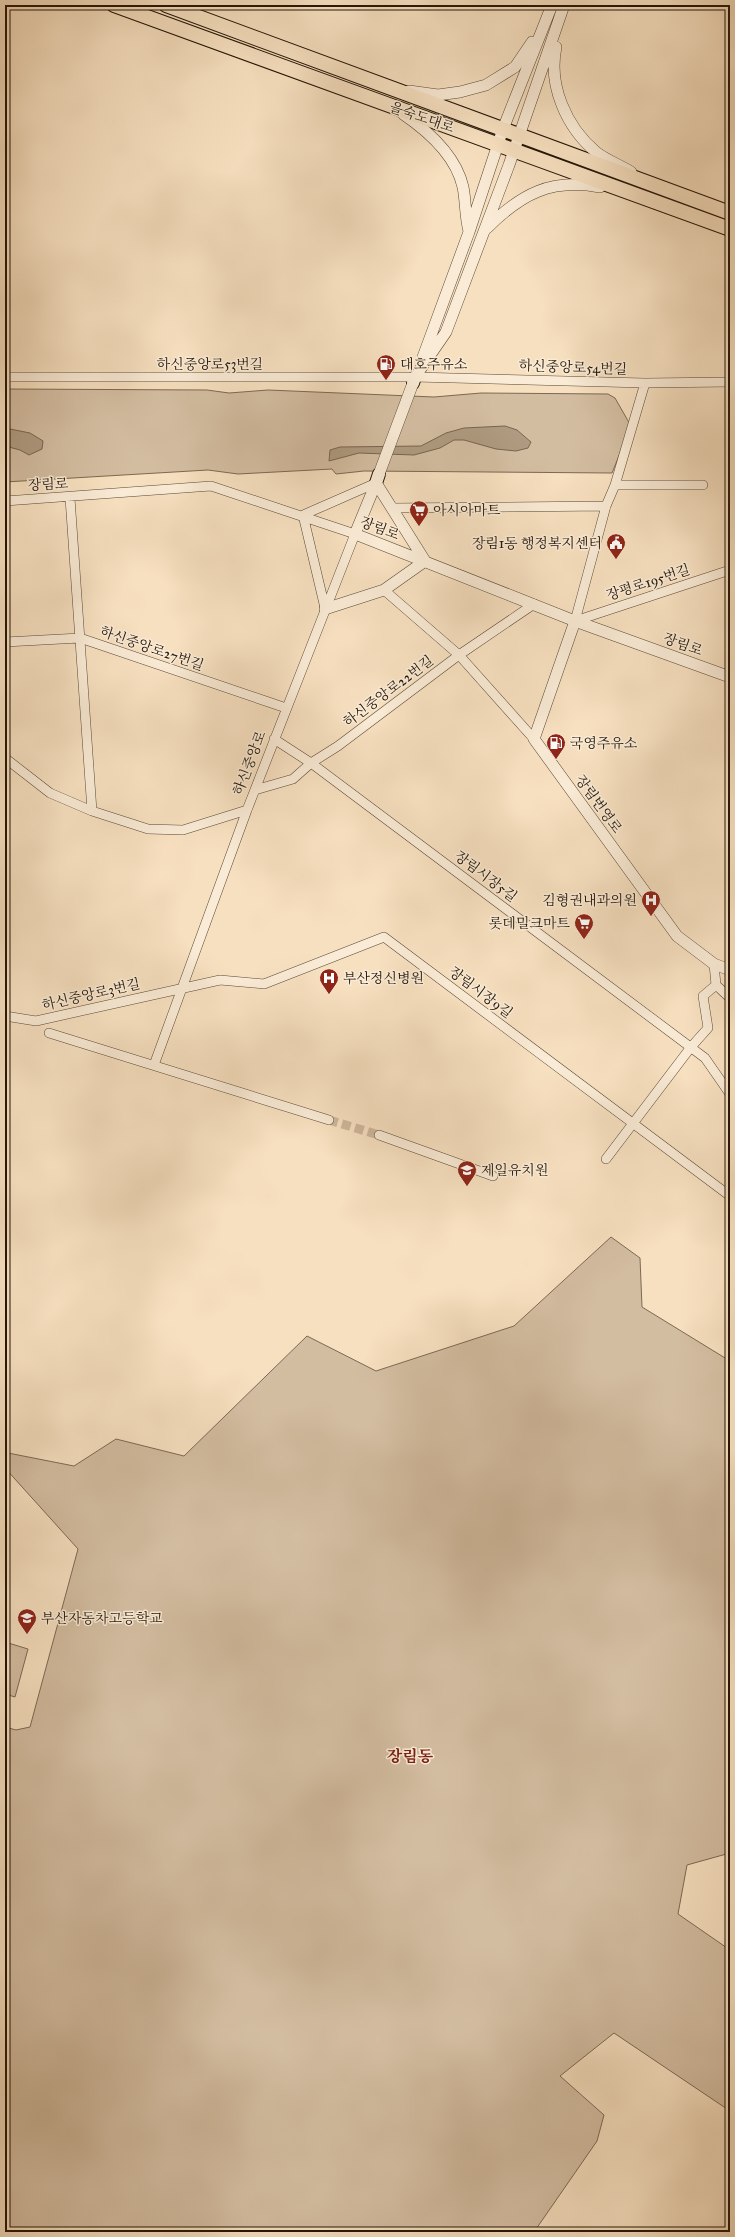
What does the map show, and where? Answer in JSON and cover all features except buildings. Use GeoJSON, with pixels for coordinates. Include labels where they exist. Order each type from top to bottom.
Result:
{"type":"FeatureCollection","features":[{"type":"Feature","properties":{"kind":"highway","name":"을숙도대로"},"geometry":{"type":"LineString","coordinates":[[114,5],[730,229]]}},
{"type":"Feature","properties":{"kind":"highway","name":"을숙도대로"},"geometry":{"type":"LineString","coordinates":[[166,5],[730,213]]}},
{"type":"Feature","properties":{"kind":"street"},"geometry":{"type":"LineString","coordinates":[[414,380],[469,232],[503,129],[552,5]]}},
{"type":"Feature","properties":{"kind":"street"},"geometry":{"type":"LineString","coordinates":[[414,380],[446,332],[520,135],[564,5]]}},
{"type":"Feature","properties":{"kind":"street"},"geometry":{"type":"LineString","coordinates":[[399,90],[438,95],[460,92],[486,85],[515,67],[542,29]]}},
{"type":"Feature","properties":{"kind":"street"},"geometry":{"type":"LineString","coordinates":[[554,34],[557,43],[553,61],[553,75],[564,110],[578,134],[597,152],[647,182]]}},
{"type":"Feature","properties":{"kind":"street"},"geometry":{"type":"LineString","coordinates":[[389,105],[421,126],[436,141],[453,165],[462,187],[469,232]]}},
{"type":"Feature","properties":{"kind":"street"},"geometry":{"type":"LineString","coordinates":[[484,232],[516,202],[534,192],[552,186],[578,183],[627,191]]}},
{"type":"Feature","properties":{"kind":"street","name":"하신중앙로53번길"},"geometry":{"type":"LineString","coordinates":[[5,377],[414,380]]}},
{"type":"Feature","properties":{"kind":"street","name":"하신중앙로54번길"},"geometry":{"type":"LineString","coordinates":[[414,380],[645,383],[730,382]]}},
{"type":"Feature","properties":{"kind":"street","name":"하신중앙로"},"geometry":{"type":"LineString","coordinates":[[154,1065],[254,790],[377,479],[414,380]]}},
{"type":"Feature","properties":{"kind":"street"},"geometry":{"type":"LineString","coordinates":[[384,590],[459,654],[534,739],[575,621],[606,506],[615,485],[645,383]]}},
{"type":"Feature","properties":{"kind":"street"},"geometry":{"type":"LineString","coordinates":[[377,479],[392,508],[425,561],[384,590],[325,608],[303,515],[377,479]]}},
{"type":"Feature","properties":{"kind":"street"},"geometry":{"type":"LineString","coordinates":[[615,485],[703,485]]}},
{"type":"Feature","properties":{"kind":"street","name":"장림로"},"geometry":{"type":"LineString","coordinates":[[5,501],[70,498],[211,486],[303,515],[355,534],[575,621],[730,677]]}},
{"type":"Feature","properties":{"kind":"street"},"geometry":{"type":"LineString","coordinates":[[70,498],[92,811]]}},
{"type":"Feature","properties":{"kind":"street"},"geometry":{"type":"LineString","coordinates":[[392,508],[606,506]]}},
{"type":"Feature","properties":{"kind":"street","name":"장평로195번길"},"geometry":{"type":"LineString","coordinates":[[575,621],[730,570]]}},
{"type":"Feature","properties":{"kind":"street","name":"하신중앙로22번길"},"geometry":{"type":"LineString","coordinates":[[254,790],[293,779],[310,763],[338,746],[459,654],[534,604]]}},
{"type":"Feature","properties":{"kind":"street","name":"하신중앙로27번길"},"geometry":{"type":"LineString","coordinates":[[5,642],[80,638],[286,708]]}},
{"type":"Feature","properties":{"kind":"street","name":"장림시장5길"},"geometry":{"type":"LineString","coordinates":[[274,739],[310,763],[706,1058],[730,1094]]}},
{"type":"Feature","properties":{"kind":"street","name":"장림번영로"},"geometry":{"type":"LineString","coordinates":[[534,739],[677,936],[714,964],[730,970]]}},
{"type":"Feature","properties":{"kind":"street"},"geometry":{"type":"LineString","coordinates":[[5,758],[50,794],[92,811],[148,829],[183,830],[247,810]]}},
{"type":"Feature","properties":{"kind":"street","name":"장림시장9길"},"geometry":{"type":"LineString","coordinates":[[183,988],[220,980],[264,984],[384,936],[730,1196]]}},
{"type":"Feature","properties":{"kind":"street"},"geometry":{"type":"LineString","coordinates":[[714,964],[716,985],[730,998]]}},
{"type":"Feature","properties":{"kind":"street"},"geometry":{"type":"LineString","coordinates":[[606,1159],[691,1047],[708,1028],[704,996],[716,985]]}},
{"type":"Feature","properties":{"kind":"street","name":"하신중앙로3번길"},"geometry":{"type":"LineString","coordinates":[[5,1016],[36,1021],[183,988]]}},
{"type":"Feature","properties":{"kind":"street"},"geometry":{"type":"LineString","coordinates":[[49,1033],[329,1120]]}},
{"type":"Feature","properties":{"kind":"street"},"geometry":{"type":"LineString","coordinates":[[379,1135],[493,1176]]}},
{"type":"Feature","properties":{"kind":"shaded area"},"geometry":{"type":"Polygon","coordinates":[[[5,389],[207,390],[229,393],[268,390],[434,397],[481,393],[608,394],[615,398],[631,426],[612,473],[364,471],[336,474],[332,469],[238,474],[208,470],[5,482],[5,389]]]}},
{"type":"Feature","properties":{"kind":"shaded area"},"geometry":{"type":"Polygon","coordinates":[[[505,426],[517,430],[531,442],[528,448],[516,451],[496,449],[464,440],[454,440],[440,448],[414,455],[359,453],[329,461],[330,450],[340,447],[421,446],[446,433],[464,428],[505,426]]]}},
{"type":"Feature","properties":{"kind":"shaded area"},"geometry":{"type":"Polygon","coordinates":[[[5,428],[30,433],[43,441],[42,449],[29,455],[20,450],[5,446],[5,428]]]}},
{"type":"Feature","properties":{"kind":"shaded area"},"geometry":{"type":"Polygon","coordinates":[[[611,1237],[640,1258],[642,1307],[730,1361],[730,1853],[687,1865],[678,1914],[730,1950],[730,2111],[614,2033],[560,2076],[604,2115],[597,2141],[534,2232],[5,2232],[5,1727],[16,1730],[30,1727],[78,1549],[5,1468],[5,1459],[8,1453],[74,1466],[116,1439],[184,1456],[307,1336],[376,1371],[514,1326],[611,1237]]]}},
{"type":"Feature","properties":{"kind":"shaded area"},"geometry":{"type":"Polygon","coordinates":[[[5,1642],[28,1649],[15,1697],[5,1694],[5,1642]]]}},
{"type":"Feature","properties":{"kind":"tunnel"},"geometry":{"type":"LineString","coordinates":[[329,1120],[379,1135]]}},
{"type":"Feature","properties":{"kind":"place","name":"대호주유소"},"geometry":{"type":"Point","coordinates":[386,381]}},
{"type":"Feature","properties":{"kind":"place","name":"아시아마트"},"geometry":{"type":"Point","coordinates":[419,527]}},
{"type":"Feature","properties":{"kind":"place","name":"장림1동 행정복지센터"},"geometry":{"type":"Point","coordinates":[616,560]}},
{"type":"Feature","properties":{"kind":"place","name":"국영주유소"},"geometry":{"type":"Point","coordinates":[556,760]}},
{"type":"Feature","properties":{"kind":"place","name":"김형권내과의원"},"geometry":{"type":"Point","coordinates":[651,917]}},
{"type":"Feature","properties":{"kind":"place","name":"롯데밀크마트"},"geometry":{"type":"Point","coordinates":[584,940]}},
{"type":"Feature","properties":{"kind":"place","name":"부산정신병원"},"geometry":{"type":"Point","coordinates":[329,995]}},
{"type":"Feature","properties":{"kind":"place","name":"제일유치원"},"geometry":{"type":"Point","coordinates":[467,1187]}},
{"type":"Feature","properties":{"kind":"place","name":"부산자동차고등학교"},"geometry":{"type":"Point","coordinates":[27,1635]}},
{"type":"Feature","properties":{"kind":"district","name":"장림동"},"geometry":{"type":"Point","coordinates":[410,1756]}}]}
